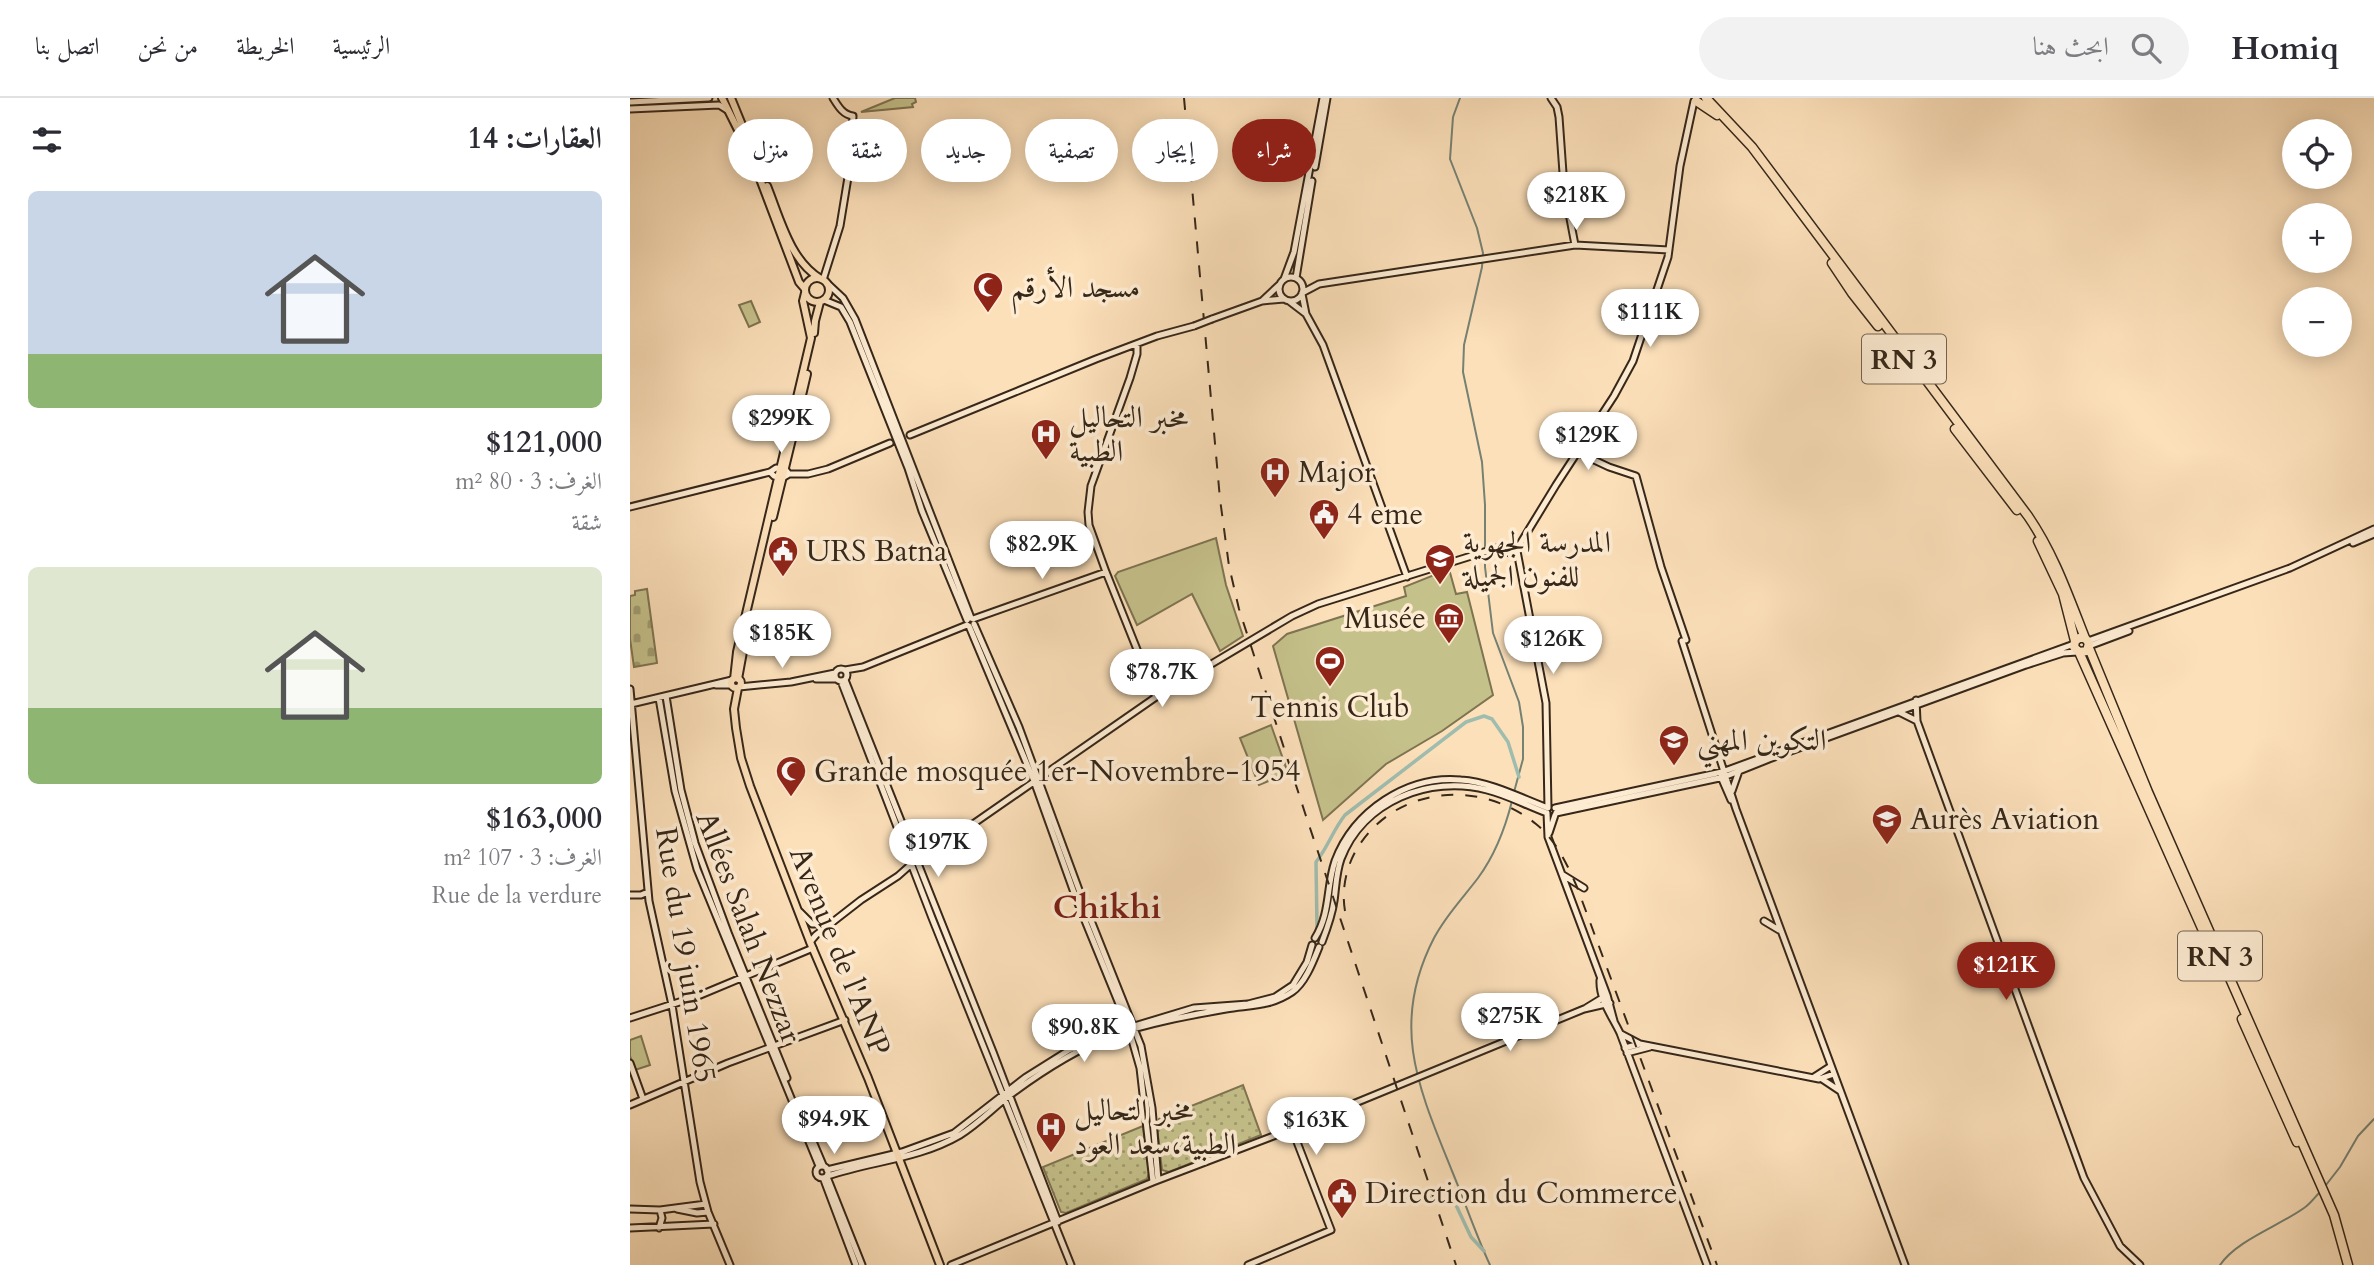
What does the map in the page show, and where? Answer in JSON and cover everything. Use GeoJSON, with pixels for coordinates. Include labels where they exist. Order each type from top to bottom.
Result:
{"type":"FeatureCollection","features":[{"type":"Feature","properties":{"kind":"highway","name":"RN 3"},"geometry":{"type":"LineString","coordinates":[[1706,98],[1752,147],[2028,516],[2050,551],[2067,587],[2145,793]]}},
{"type":"Feature","properties":{"kind":"highway","name":"RN 3"},"geometry":{"type":"LineString","coordinates":[[1693,100],[1716,113],[1770,177],[1852,293],[2035,535],[2063,594],[2076,647],[2145,793],[2255,1041],[2328,1212],[2345,1265]]}},
{"type":"Feature","properties":{"kind":"highway"},"geometry":{"type":"LineString","coordinates":[[2079,638],[2088,643],[2084,652],[2076,647],[2079,638]]}},
{"type":"Feature","properties":{"kind":"main road"},"geometry":{"type":"LineString","coordinates":[[732,101],[796,254],[805,267],[824,281],[828,294],[822,301],[815,321],[814,344],[783,473]]}},
{"type":"Feature","properties":{"kind":"main road"},"geometry":{"type":"LineString","coordinates":[[722,103],[730,113],[752,158],[799,282],[809,300],[822,301]]}},
{"type":"Feature","properties":{"kind":"main road"},"geometry":{"type":"LineString","coordinates":[[783,473],[811,337],[803,301],[805,291],[811,280],[824,281]]}},
{"type":"Feature","properties":{"kind":"main road","name":"Avenue de l'ANP"},"geometry":{"type":"LineString","coordinates":[[783,473],[736,683],[734,709],[741,758],[811,945],[845,1020],[940,1265]]}},
{"type":"Feature","properties":{"kind":"street"},"geometry":{"type":"LineString","coordinates":[[630,109],[641,105],[709,98]]}},
{"type":"Feature","properties":{"kind":"street"},"geometry":{"type":"LineString","coordinates":[[833,98],[843,112],[853,116],[850,165],[840,226],[824,281],[839,293],[850,309],[898,440]]}},
{"type":"Feature","properties":{"kind":"street"},"geometry":{"type":"LineString","coordinates":[[1262,301],[1284,279],[1294,252],[1325,98]]}},
{"type":"Feature","properties":{"kind":"street"},"geometry":{"type":"LineString","coordinates":[[1325,98],[1299,280],[1306,314],[1331,365],[1407,577]]}},
{"type":"Feature","properties":{"kind":"street"},"geometry":{"type":"LineString","coordinates":[[1551,98],[1559,117],[1564,187],[1575,245]]}},
{"type":"Feature","properties":{"kind":"street"},"geometry":{"type":"LineString","coordinates":[[1513,550],[1615,396],[1633,361],[1666,267],[1679,166],[1693,100]]}},
{"type":"Feature","properties":{"kind":"street"},"geometry":{"type":"LineString","coordinates":[[630,102],[641,105],[732,101]]}},
{"type":"Feature","properties":{"kind":"street"},"geometry":{"type":"LineString","coordinates":[[630,507],[770,472],[822,471],[1092,362],[1135,350],[1163,336],[1262,301],[1295,300],[1319,284],[1575,245],[1669,250]]}},
{"type":"Feature","properties":{"kind":"street"},"geometry":{"type":"LineString","coordinates":[[1284,279],[1319,284]]}},
{"type":"Feature","properties":{"kind":"street"},"geometry":{"type":"LineString","coordinates":[[1279,285],[1280,295],[1306,314]]}},
{"type":"Feature","properties":{"kind":"street"},"geometry":{"type":"LineString","coordinates":[[822,301],[841,307],[850,322],[1036,780],[1077,901],[1131,1028],[1140,1068],[1156,1181]]}},
{"type":"Feature","properties":{"kind":"street"},"geometry":{"type":"LineString","coordinates":[[1135,350],[1089,498],[1090,525],[1105,572],[1156,697]]}},
{"type":"Feature","properties":{"kind":"street"},"geometry":{"type":"LineString","coordinates":[[1577,452],[1636,476],[1723,775],[1905,1265]]}},
{"type":"Feature","properties":{"kind":"street"},"geometry":{"type":"LineString","coordinates":[[2088,643],[2291,570],[2374,531]]}},
{"type":"Feature","properties":{"kind":"street"},"geometry":{"type":"LineString","coordinates":[[630,1018],[698,996],[811,945],[813,937],[833,921],[1156,697],[1302,611],[1494,548],[1513,550]]}},
{"type":"Feature","properties":{"kind":"street"},"geometry":{"type":"LineString","coordinates":[[1513,550],[1520,567],[1546,703],[1547,792],[1551,810],[1549,836]]}},
{"type":"Feature","properties":{"kind":"street"},"geometry":{"type":"LineString","coordinates":[[631,704],[713,685],[841,677],[988,615],[1105,572]]}},
{"type":"Feature","properties":{"kind":"street"},"geometry":{"type":"LineString","coordinates":[[1723,775],[2076,647]]}},
{"type":"Feature","properties":{"kind":"street"},"geometry":{"type":"LineString","coordinates":[[841,677],[1035,1166],[1071,1265]]}},
{"type":"Feature","properties":{"kind":"street","name":"Rue du 19 juin 1965"},"geometry":{"type":"LineString","coordinates":[[630,689],[648,892],[672,1005],[706,1204],[730,1265]]}},
{"type":"Feature","properties":{"kind":"street","name":"Allées Salah Nezzar"},"geometry":{"type":"LineString","coordinates":[[662,697],[673,780],[697,869],[825,1172]]}},
{"type":"Feature","properties":{"kind":"street"},"geometry":{"type":"LineString","coordinates":[[1318,945],[1312,940],[1326,916],[1332,871],[1339,852],[1358,823],[1378,805],[1402,790],[1433,781],[1462,779],[1551,810],[1723,775],[1899,712],[1917,703]]}},
{"type":"Feature","properties":{"kind":"street"},"geometry":{"type":"LineString","coordinates":[[1917,703],[1916,718],[2084,1178],[2120,1246],[2140,1265]]}},
{"type":"Feature","properties":{"kind":"street"},"geometry":{"type":"LineString","coordinates":[[1906,709],[1916,718]]}},
{"type":"Feature","properties":{"kind":"street"},"geometry":{"type":"LineString","coordinates":[[1899,712],[1916,718]]}},
{"type":"Feature","properties":{"kind":"street"},"geometry":{"type":"LineString","coordinates":[[1732,794],[1735,778],[1740,770]]}},
{"type":"Feature","properties":{"kind":"street"},"geometry":{"type":"LineString","coordinates":[[1723,775],[1736,809]]}},
{"type":"Feature","properties":{"kind":"street"},"geometry":{"type":"LineString","coordinates":[[630,781],[638,779]]}},
{"type":"Feature","properties":{"kind":"street"},"geometry":{"type":"LineString","coordinates":[[825,1172],[937,1147],[962,1134],[1006,1094],[1057,1063],[1131,1028],[1252,1007],[1277,1000],[1292,992],[1300,984],[1331,916],[1337,872],[1343,853],[1370,816],[1404,794],[1434,786],[1462,785],[1501,792]]}},
{"type":"Feature","properties":{"kind":"street"},"geometry":{"type":"LineString","coordinates":[[1531,804],[1539,801],[1547,792]]}},
{"type":"Feature","properties":{"kind":"street"},"geometry":{"type":"LineString","coordinates":[[1531,804],[1547,822]]}},
{"type":"Feature","properties":{"kind":"street"},"geometry":{"type":"LineString","coordinates":[[1551,810],[1547,822],[1549,836],[1562,874],[1613,1020],[1707,1265]]}},
{"type":"Feature","properties":{"kind":"street"},"geometry":{"type":"LineString","coordinates":[[1562,874],[1584,888]]}},
{"type":"Feature","properties":{"kind":"street"},"geometry":{"type":"LineString","coordinates":[[630,895],[648,892]]}},
{"type":"Feature","properties":{"kind":"street"},"geometry":{"type":"LineString","coordinates":[[800,912],[810,923],[816,925],[833,921]]}},
{"type":"Feature","properties":{"kind":"street"},"geometry":{"type":"LineString","coordinates":[[1764,921],[1781,931]]}},
{"type":"Feature","properties":{"kind":"street"},"geometry":{"type":"LineString","coordinates":[[1592,1005],[1600,988],[1600,980]]}},
{"type":"Feature","properties":{"kind":"street"},"geometry":{"type":"LineString","coordinates":[[1600,988],[1606,1000]]}},
{"type":"Feature","properties":{"kind":"street"},"geometry":{"type":"LineString","coordinates":[[951,1265],[1606,1000]]}},
{"type":"Feature","properties":{"kind":"street"},"geometry":{"type":"LineString","coordinates":[[1592,1005],[1613,1020]]}},
{"type":"Feature","properties":{"kind":"street"},"geometry":{"type":"LineString","coordinates":[[630,1105],[771,1046],[845,1020]]}},
{"type":"Feature","properties":{"kind":"street"},"geometry":{"type":"LineString","coordinates":[[1620,1033],[1650,1047],[1822,1079],[1840,1091]]}},
{"type":"Feature","properties":{"kind":"street"},"geometry":{"type":"LineString","coordinates":[[1626,1050],[1640,1044]]}},
{"type":"Feature","properties":{"kind":"street"},"geometry":{"type":"LineString","coordinates":[[1626,1050],[1650,1047]]}},
{"type":"Feature","properties":{"kind":"street"},"geometry":{"type":"LineString","coordinates":[[630,1063],[643,1099]]}},
{"type":"Feature","properties":{"kind":"street"},"geometry":{"type":"LineString","coordinates":[[1814,1077],[1831,1066]]}},
{"type":"Feature","properties":{"kind":"street"},"geometry":{"type":"LineString","coordinates":[[1822,1079],[1834,1074]]}},
{"type":"Feature","properties":{"kind":"street"},"geometry":{"type":"LineString","coordinates":[[1006,1094],[1056,1223]]}},
{"type":"Feature","properties":{"kind":"street"},"geometry":{"type":"LineString","coordinates":[[1251,1264],[1331,1230],[1292,1129]]}},
{"type":"Feature","properties":{"kind":"street"},"geometry":{"type":"LineString","coordinates":[[825,1172],[856,1265]]}},
{"type":"Feature","properties":{"kind":"street"},"geometry":{"type":"LineString","coordinates":[[825,1172],[862,1265]]}},
{"type":"Feature","properties":{"kind":"street"},"geometry":{"type":"LineString","coordinates":[[630,1209],[660,1210],[706,1204]]}},
{"type":"Feature","properties":{"kind":"street"},"geometry":{"type":"LineString","coordinates":[[674,1208],[689,1212],[708,1212]]}},
{"type":"Feature","properties":{"kind":"street"},"geometry":{"type":"LineString","coordinates":[[659,1228],[662,1218],[660,1210]]}},
{"type":"Feature","properties":{"kind":"street"},"geometry":{"type":"LineString","coordinates":[[630,1228],[714,1224]]}},
{"type":"Feature","properties":{"kind":"green space"},"geometry":{"type":"Polygon","coordinates":[[[895,98],[915,98],[916,102],[912,104],[913,107],[861,112],[895,98]]]}},
{"type":"Feature","properties":{"kind":"green space"},"geometry":{"type":"Polygon","coordinates":[[[751,301],[760,322],[749,327],[739,305],[751,301]]]}},
{"type":"Feature","properties":{"kind":"green space"},"geometry":{"type":"Polygon","coordinates":[[[1216,538],[1226,585],[1243,636],[1220,651],[1192,594],[1137,625],[1115,576],[1118,572],[1216,538]]]}},
{"type":"Feature","properties":{"kind":"green space"},"geometry":{"type":"Polygon","coordinates":[[[1449,569],[1456,594],[1467,592],[1493,695],[1442,731],[1386,764],[1323,820],[1273,646],[1287,634],[1406,596],[1404,587],[1449,569]]]}},
{"type":"Feature","properties":{"kind":"green space"},"geometry":{"type":"Polygon","coordinates":[[[647,589],[657,663],[634,667],[630,639],[630,596],[635,595],[635,591],[647,589]]]}},
{"type":"Feature","properties":{"kind":"green space"},"geometry":{"type":"Polygon","coordinates":[[[1271,725],[1288,773],[1259,785],[1240,738],[1271,725]]]}},
{"type":"Feature","properties":{"kind":"green space"},"geometry":{"type":"Polygon","coordinates":[[[641,1036],[650,1065],[635,1070],[630,1056],[630,1040],[641,1036]]]}},
{"type":"Feature","properties":{"kind":"green space"},"geometry":{"type":"Polygon","coordinates":[[[1243,1085],[1261,1135],[1169,1172],[1162,1170],[1157,1127],[1159,1119],[1243,1085]]]}},
{"type":"Feature","properties":{"kind":"green space"},"geometry":{"type":"Polygon","coordinates":[[[1143,1126],[1149,1173],[1147,1179],[1066,1213],[1061,1212],[1043,1167],[1143,1126]]]}},
{"type":"Feature","properties":{"kind":"waterway"},"geometry":{"type":"LineString","coordinates":[[1460,98],[1453,117],[1450,159],[1477,228],[1483,253],[1464,345],[1463,372],[1482,462],[1485,567],[1493,633],[1519,702],[1523,727],[1523,759],[1514,792]]}},
{"type":"Feature","properties":{"kind":"waterway"},"geometry":{"type":"LineString","coordinates":[[1317,928],[1316,862],[1345,815],[1466,722],[1484,716],[1492,719],[1508,742],[1519,777]]}},
{"type":"Feature","properties":{"kind":"waterway"},"geometry":{"type":"LineString","coordinates":[[1490,1265],[1429,1112],[1420,1084],[1411,1028],[1413,1000],[1420,970],[1434,938],[1490,860],[1503,832],[1512,801]]}},
{"type":"Feature","properties":{"kind":"waterway"},"geometry":{"type":"LineString","coordinates":[[2326,1185],[2358,1136],[2374,1119]]}},
{"type":"Feature","properties":{"kind":"waterway"},"geometry":{"type":"LineString","coordinates":[[2220,1265],[2237,1248],[2294,1215],[2320,1192]]}},
{"type":"Feature","properties":{"kind":"waterway"},"geometry":{"type":"LineString","coordinates":[[1383,1199],[1431,1198]]}},
{"type":"Feature","properties":{"kind":"waterway"},"geometry":{"type":"LineString","coordinates":[[1443,1199],[1456,1205],[1471,1237],[1484,1251]]}},
{"type":"Feature","properties":{"kind":"railway"},"geometry":{"type":"LineString","coordinates":[[1184,98],[1220,499],[1229,566],[1239,609],[1456,1265]]}},
{"type":"Feature","properties":{"kind":"railway"},"geometry":{"type":"LineString","coordinates":[[1345,911],[1346,876],[1360,844],[1377,824],[1397,810],[1419,800],[1443,795],[1467,795],[1491,800],[1515,810],[1543,830],[1560,853],[1577,887],[1717,1265]]}},
{"type":"Feature","properties":{"kind":"place","name":"مسجد الأرقم"},"geometry":{"type":"Point","coordinates":[988,314]}},
{"type":"Feature","properties":{"kind":"place","name":"مخبر التحاليل الطبية"},"geometry":{"type":"Point","coordinates":[1046,461]}},
{"type":"Feature","properties":{"kind":"place","name":"Major"},"geometry":{"type":"Point","coordinates":[1275,499]}},
{"type":"Feature","properties":{"kind":"place","name":"4 eme"},"geometry":{"type":"Point","coordinates":[1324,541]}},
{"type":"Feature","properties":{"kind":"place","name":"URS Batna"},"geometry":{"type":"Point","coordinates":[783,578]}},
{"type":"Feature","properties":{"kind":"place","name":"المدرسة الجهوية للفنون الجميلة"},"geometry":{"type":"Point","coordinates":[1440,586]}},
{"type":"Feature","properties":{"kind":"place","name":"Musée"},"geometry":{"type":"Point","coordinates":[1449,645]}},
{"type":"Feature","properties":{"kind":"place","name":"Tennis Club"},"geometry":{"type":"Point","coordinates":[1330,688]}},
{"type":"Feature","properties":{"kind":"place","name":"التكوين المهني"},"geometry":{"type":"Point","coordinates":[1674,767]}},
{"type":"Feature","properties":{"kind":"place","name":"Grande mosquée 1er-Novembre-1954"},"geometry":{"type":"Point","coordinates":[791,798]}},
{"type":"Feature","properties":{"kind":"place","name":"Aurès Aviation"},"geometry":{"type":"Point","coordinates":[1887,846]}},
{"type":"Feature","properties":{"kind":"place","name":"مخبر التحاليل الطبية،سعد العود"},"geometry":{"type":"Point","coordinates":[1051,1154]}},
{"type":"Feature","properties":{"kind":"place","name":"Direction du Commerce"},"geometry":{"type":"Point","coordinates":[1342,1220]}},
{"type":"Feature","properties":{"kind":"district","name":"Chikhi"},"geometry":{"type":"Point","coordinates":[1107,906]}}]}
